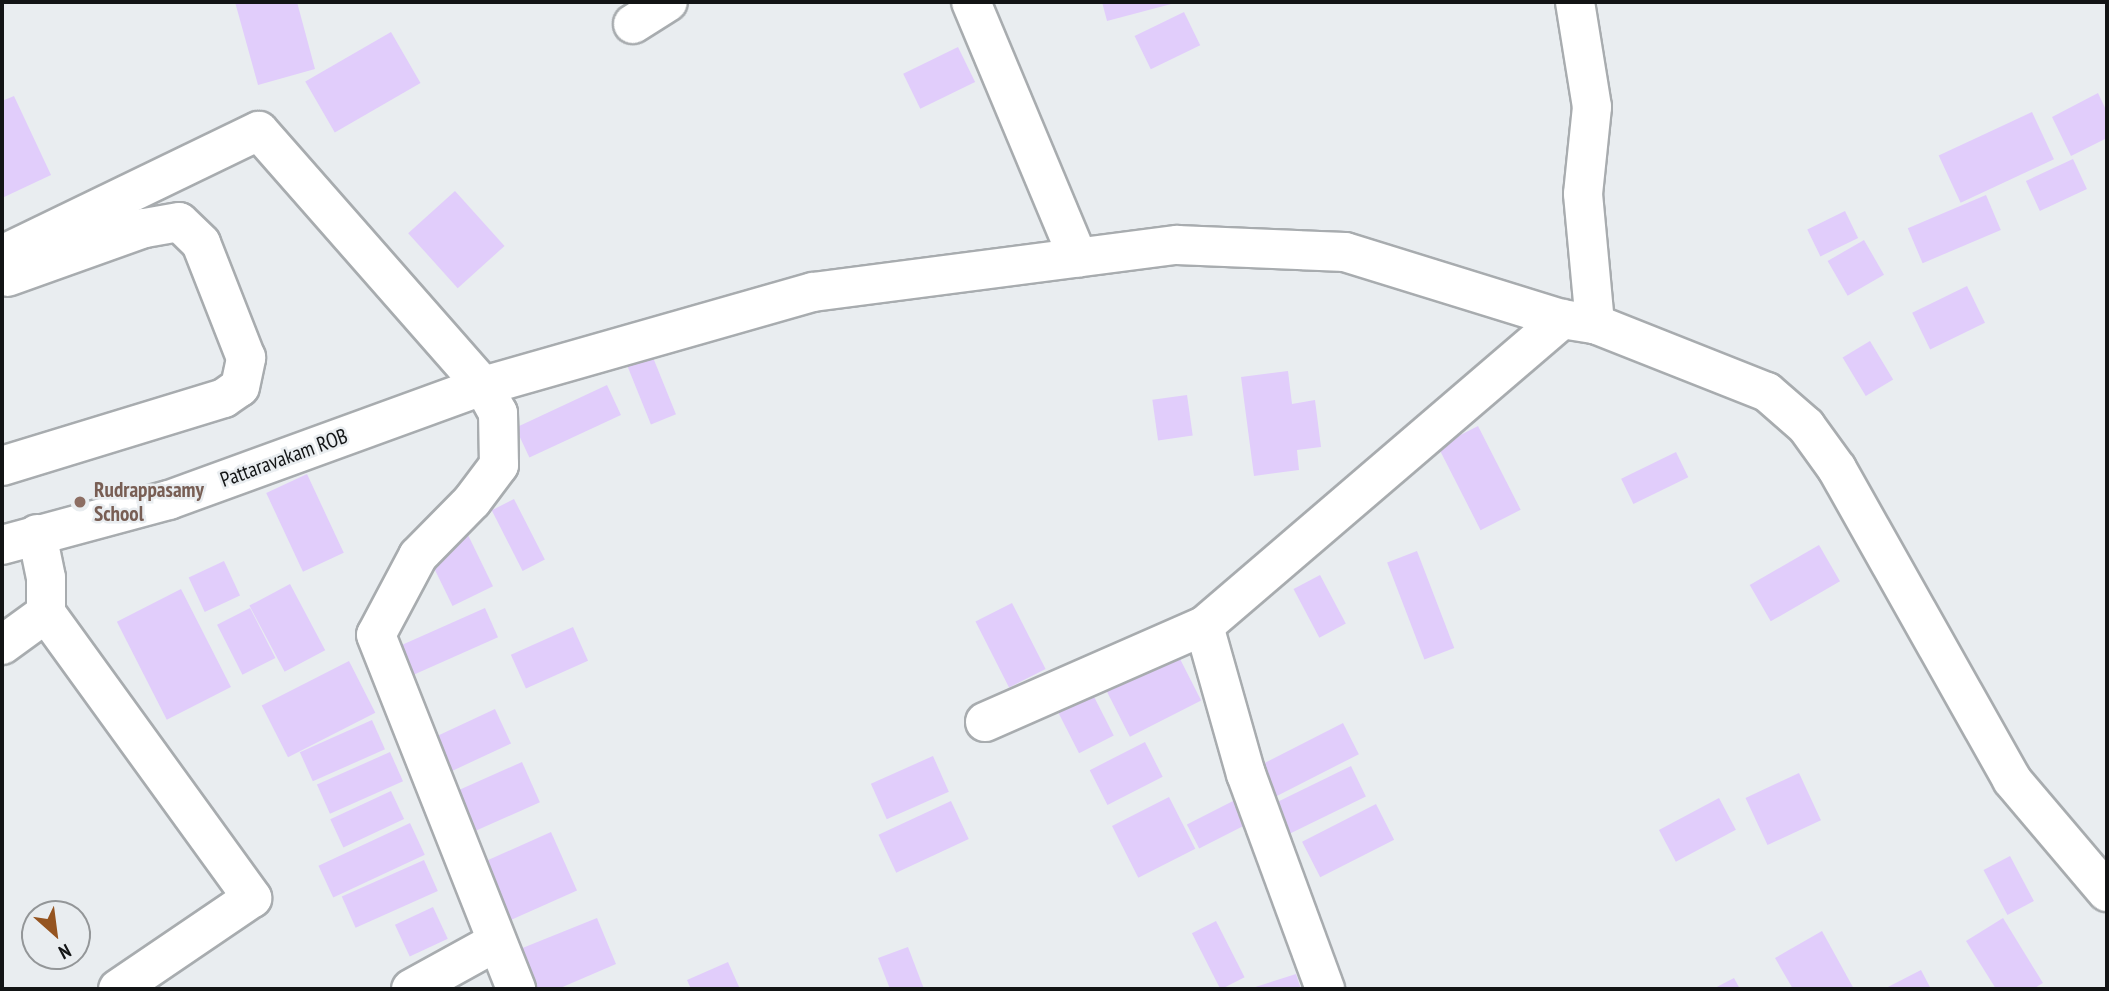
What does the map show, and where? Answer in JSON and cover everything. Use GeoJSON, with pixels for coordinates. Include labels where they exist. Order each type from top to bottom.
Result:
{"type":"FeatureCollection","features":[{"type":"Feature","properties":{"kind":"street"},"geometry":{"type":"LineString","coordinates":[[633,24],[668,2]]}},
{"type":"Feature","properties":{"kind":"street"},"geometry":{"type":"LineString","coordinates":[[971,2],[1078,258]]}},
{"type":"Feature","properties":{"kind":"street"},"geometry":{"type":"LineString","coordinates":[[985,722],[1204,626],[1578,321],[1583,194],[1592,107],[1575,2]]}},
{"type":"Feature","properties":{"kind":"street"},"geometry":{"type":"LineString","coordinates":[[2,255],[259,131],[483,386],[498,413],[499,465],[472,501],[418,555],[376,635],[516,989]]}},
{"type":"Feature","properties":{"kind":"street"},"geometry":{"type":"LineString","coordinates":[[2,278],[144,228],[179,222],[201,243],[246,358],[240,387],[224,398],[2,466]]}},
{"type":"Feature","properties":{"kind":"street","name":"Pattaravakam ROB"},"geometry":{"type":"LineString","coordinates":[[19,539],[169,500],[483,386],[813,292],[1177,245],[1345,252],[1578,321],[1767,392],[1806,426],[1837,469],[2012,780],[2107,892]]}},
{"type":"Feature","properties":{"kind":"street"},"geometry":{"type":"LineString","coordinates":[[19,539],[46,595],[252,898],[118,989]]}},
{"type":"Feature","properties":{"kind":"street"},"geometry":{"type":"LineString","coordinates":[[2,645],[46,595]]}},
{"type":"Feature","properties":{"kind":"street"},"geometry":{"type":"LineString","coordinates":[[1204,626],[1246,774],[1325,989]]}},
{"type":"Feature","properties":{"kind":"street"},"geometry":{"type":"LineString","coordinates":[[411,989],[496,942]]}},
{"type":"Feature","properties":{"kind":"building"},"geometry":{"type":"Polygon","coordinates":[[[235,2],[297,2],[315,69],[258,85],[235,2]]]}},
{"type":"Feature","properties":{"kind":"building"},"geometry":{"type":"Polygon","coordinates":[[[1102,2],[1175,2],[1175,3],[1107,21],[1102,2]]]}},
{"type":"Feature","properties":{"kind":"building"},"geometry":{"type":"Polygon","coordinates":[[[1184,12],[1200,45],[1151,69],[1135,36],[1184,12]]]}},
{"type":"Feature","properties":{"kind":"building"},"geometry":{"type":"Polygon","coordinates":[[[391,32],[420,83],[335,133],[305,82],[391,32]]]}},
{"type":"Feature","properties":{"kind":"building"},"geometry":{"type":"Polygon","coordinates":[[[958,47],[975,82],[920,109],[903,74],[958,47]]]}},
{"type":"Feature","properties":{"kind":"building"},"geometry":{"type":"Polygon","coordinates":[[[2098,93],[2107,112],[2107,138],[2071,156],[2052,117],[2098,93]]]}},
{"type":"Feature","properties":{"kind":"building"},"geometry":{"type":"Polygon","coordinates":[[[14,96],[51,175],[2,198],[2,101],[14,96]]]}},
{"type":"Feature","properties":{"kind":"building"},"geometry":{"type":"Polygon","coordinates":[[[2032,112],[2054,159],[1961,203],[1939,156],[2032,112]]]}},
{"type":"Feature","properties":{"kind":"building"},"geometry":{"type":"Polygon","coordinates":[[[2073,159],[2087,189],[2040,211],[2026,181],[2073,159]]]}},
{"type":"Feature","properties":{"kind":"building"},"geometry":{"type":"Polygon","coordinates":[[[455,191],[505,246],[458,288],[408,233],[455,191]]]}},
{"type":"Feature","properties":{"kind":"building"},"geometry":{"type":"Polygon","coordinates":[[[1986,195],[2001,230],[1923,263],[1908,228],[1986,195]]]}},
{"type":"Feature","properties":{"kind":"building"},"geometry":{"type":"Polygon","coordinates":[[[1845,211],[1858,238],[1820,256],[1807,229],[1845,211]]]}},
{"type":"Feature","properties":{"kind":"building"},"geometry":{"type":"Polygon","coordinates":[[[1864,240],[1884,275],[1848,296],[1828,261],[1864,240]]]}},
{"type":"Feature","properties":{"kind":"building"},"geometry":{"type":"Polygon","coordinates":[[[1967,286],[1985,323],[1930,350],[1912,313],[1967,286]]]}},
{"type":"Feature","properties":{"kind":"building"},"geometry":{"type":"Polygon","coordinates":[[[1870,341],[1893,380],[1866,396],[1843,357],[1870,341]]]}},
{"type":"Feature","properties":{"kind":"building"},"geometry":{"type":"Polygon","coordinates":[[[652,355],[676,414],[651,424],[627,365],[652,355]]]}},
{"type":"Feature","properties":{"kind":"building"},"geometry":{"type":"Polygon","coordinates":[[[1288,371],[1292,404],[1315,400],[1321,447],[1297,450],[1299,470],[1254,476],[1241,377],[1288,371]]]}},
{"type":"Feature","properties":{"kind":"building"},"geometry":{"type":"Polygon","coordinates":[[[607,385],[621,415],[529,458],[515,428],[607,385]]]}},
{"type":"Feature","properties":{"kind":"building"},"geometry":{"type":"Polygon","coordinates":[[[1187,395],[1193,436],[1158,440],[1152,400],[1187,395]]]}},
{"type":"Feature","properties":{"kind":"building"},"geometry":{"type":"Polygon","coordinates":[[[1478,426],[1521,510],[1481,530],[1438,446],[1478,426]]]}},
{"type":"Feature","properties":{"kind":"building"},"geometry":{"type":"Polygon","coordinates":[[[1676,452],[1688,477],[1633,504],[1621,479],[1676,452]]]}},
{"type":"Feature","properties":{"kind":"building"},"geometry":{"type":"Polygon","coordinates":[[[307,474],[344,553],[303,572],[266,493],[307,474]]]}},
{"type":"Feature","properties":{"kind":"building"},"geometry":{"type":"Polygon","coordinates":[[[514,499],[545,560],[523,571],[492,510],[514,499]]]}},
{"type":"Feature","properties":{"kind":"building"},"geometry":{"type":"Polygon","coordinates":[[[468,535],[493,586],[453,606],[428,555],[468,535]]]}},
{"type":"Feature","properties":{"kind":"building"},"geometry":{"type":"Polygon","coordinates":[[[1819,545],[1840,581],[1771,621],[1750,585],[1819,545]]]}},
{"type":"Feature","properties":{"kind":"building"},"geometry":{"type":"Polygon","coordinates":[[[1417,551],[1454,648],[1424,660],[1387,562],[1417,551]]]}},
{"type":"Feature","properties":{"kind":"building"},"geometry":{"type":"Polygon","coordinates":[[[224,561],[240,595],[205,612],[189,577],[224,561]]]}},
{"type":"Feature","properties":{"kind":"building"},"geometry":{"type":"Polygon","coordinates":[[[1320,575],[1346,624],[1319,638],[1294,589],[1320,575]]]}},
{"type":"Feature","properties":{"kind":"building"},"geometry":{"type":"Polygon","coordinates":[[[290,584],[325,650],[285,672],[249,606],[290,584]]]}},
{"type":"Feature","properties":{"kind":"building"},"geometry":{"type":"Polygon","coordinates":[[[181,589],[231,687],[167,720],[117,622],[181,589]]]}},
{"type":"Feature","properties":{"kind":"building"},"geometry":{"type":"Polygon","coordinates":[[[1012,603],[1046,669],[1009,688],[975,622],[1012,603]]]}},
{"type":"Feature","properties":{"kind":"building"},"geometry":{"type":"Polygon","coordinates":[[[250,608],[275,658],[242,675],[217,625],[250,608]]]}},
{"type":"Feature","properties":{"kind":"building"},"geometry":{"type":"Polygon","coordinates":[[[485,608],[498,637],[413,675],[400,646],[485,608]]]}},
{"type":"Feature","properties":{"kind":"building"},"geometry":{"type":"Polygon","coordinates":[[[573,627],[588,661],[526,688],[511,655],[573,627]]]}},
{"type":"Feature","properties":{"kind":"building"},"geometry":{"type":"Polygon","coordinates":[[[1178,655],[1201,700],[1130,737],[1107,691],[1178,655]]]}},
{"type":"Feature","properties":{"kind":"building"},"geometry":{"type":"Polygon","coordinates":[[[349,661],[375,713],[288,757],[262,705],[349,661]]]}},
{"type":"Feature","properties":{"kind":"building"},"geometry":{"type":"Polygon","coordinates":[[[1087,683],[1114,736],[1079,753],[1052,701],[1087,683]]]}},
{"type":"Feature","properties":{"kind":"building"},"geometry":{"type":"Polygon","coordinates":[[[495,709],[511,743],[440,776],[424,742],[495,709]]]}},
{"type":"Feature","properties":{"kind":"building"},"geometry":{"type":"Polygon","coordinates":[[[372,720],[385,749],[313,781],[300,752],[372,720]]]}},
{"type":"Feature","properties":{"kind":"building"},"geometry":{"type":"Polygon","coordinates":[[[1343,723],[1359,754],[1268,800],[1252,769],[1343,723]]]}},
{"type":"Feature","properties":{"kind":"building"},"geometry":{"type":"Polygon","coordinates":[[[1145,742],[1163,777],[1107,805],[1090,770],[1145,742]]]}},
{"type":"Feature","properties":{"kind":"building"},"geometry":{"type":"Polygon","coordinates":[[[390,752],[403,781],[330,814],[317,785],[390,752]]]}},
{"type":"Feature","properties":{"kind":"building"},"geometry":{"type":"Polygon","coordinates":[[[933,756],[949,792],[887,819],[871,784],[933,756]]]}},
{"type":"Feature","properties":{"kind":"building"},"geometry":{"type":"Polygon","coordinates":[[[522,762],[540,802],[470,834],[452,793],[522,762]]]}},
{"type":"Feature","properties":{"kind":"building"},"geometry":{"type":"Polygon","coordinates":[[[1351,766],[1366,797],[1285,836],[1270,805],[1351,766]]]}},
{"type":"Feature","properties":{"kind":"building"},"geometry":{"type":"Polygon","coordinates":[[[1799,773],[1821,820],[1768,845],[1746,798],[1799,773]]]}},
{"type":"Feature","properties":{"kind":"building"},"geometry":{"type":"Polygon","coordinates":[[[391,791],[404,819],[343,847],[330,819],[391,791]]]}},
{"type":"Feature","properties":{"kind":"building"},"geometry":{"type":"Polygon","coordinates":[[[1169,797],[1195,849],[1138,878],[1112,826],[1169,797]]]}},
{"type":"Feature","properties":{"kind":"building"},"geometry":{"type":"Polygon","coordinates":[[[1719,798],[1736,830],[1676,862],[1659,830],[1719,798]]]}},
{"type":"Feature","properties":{"kind":"building"},"geometry":{"type":"Polygon","coordinates":[[[1235,800],[1247,824],[1199,849],[1187,825],[1235,800]]]}},
{"type":"Feature","properties":{"kind":"building"},"geometry":{"type":"Polygon","coordinates":[[[951,801],[969,839],[896,873],[878,835],[951,801]]]}},
{"type":"Feature","properties":{"kind":"building"},"geometry":{"type":"Polygon","coordinates":[[[1376,804],[1394,840],[1320,877],[1302,842],[1376,804]]]}},
{"type":"Feature","properties":{"kind":"building"},"geometry":{"type":"Polygon","coordinates":[[[410,823],[425,855],[333,897],[318,866],[410,823]]]}},
{"type":"Feature","properties":{"kind":"building"},"geometry":{"type":"Polygon","coordinates":[[[551,832],[577,890],[506,922],[480,864],[551,832]]]}},
{"type":"Feature","properties":{"kind":"building"},"geometry":{"type":"Polygon","coordinates":[[[2010,856],[2034,901],[2007,915],[1984,870],[2010,856]]]}},
{"type":"Feature","properties":{"kind":"building"},"geometry":{"type":"Polygon","coordinates":[[[424,860],[438,891],[356,928],[342,897],[424,860]]]}},
{"type":"Feature","properties":{"kind":"building"},"geometry":{"type":"Polygon","coordinates":[[[433,907],[448,939],[410,956],[395,925],[433,907]]]}},
{"type":"Feature","properties":{"kind":"building"},"geometry":{"type":"Polygon","coordinates":[[[597,918],[616,964],[558,989],[537,989],[520,949],[597,918]]]}},
{"type":"Feature","properties":{"kind":"building"},"geometry":{"type":"Polygon","coordinates":[[[2003,918],[2043,983],[2033,989],[1996,989],[1966,941],[2003,918]]]}},
{"type":"Feature","properties":{"kind":"building"},"geometry":{"type":"Polygon","coordinates":[[[1216,921],[1245,977],[1220,989],[1192,933],[1216,921]]]}},
{"type":"Feature","properties":{"kind":"building"},"geometry":{"type":"Polygon","coordinates":[[[1822,931],[1854,989],[1793,989],[1775,958],[1822,931]]]}},
{"type":"Feature","properties":{"kind":"building"},"geometry":{"type":"Polygon","coordinates":[[[908,947],[924,989],[890,989],[878,958],[908,947]]]}},
{"type":"Feature","properties":{"kind":"building"},"geometry":{"type":"Polygon","coordinates":[[[728,962],[740,989],[691,989],[687,980],[728,962]]]}},
{"type":"Feature","properties":{"kind":"building"},"geometry":{"type":"Polygon","coordinates":[[[1921,970],[1931,989],[1884,989],[1921,970]]]}},
{"type":"Feature","properties":{"kind":"building"},"geometry":{"type":"Polygon","coordinates":[[[1296,974],[1301,989],[1249,989],[1296,974]]]}},
{"type":"Feature","properties":{"kind":"building"},"geometry":{"type":"Polygon","coordinates":[[[1734,978],[1740,989],[1713,989],[1734,978]]]}},
{"type":"Feature","properties":{"kind":"place","name":"Rudrappasamy School"},"geometry":{"type":"Point","coordinates":[80,502]}}]}
